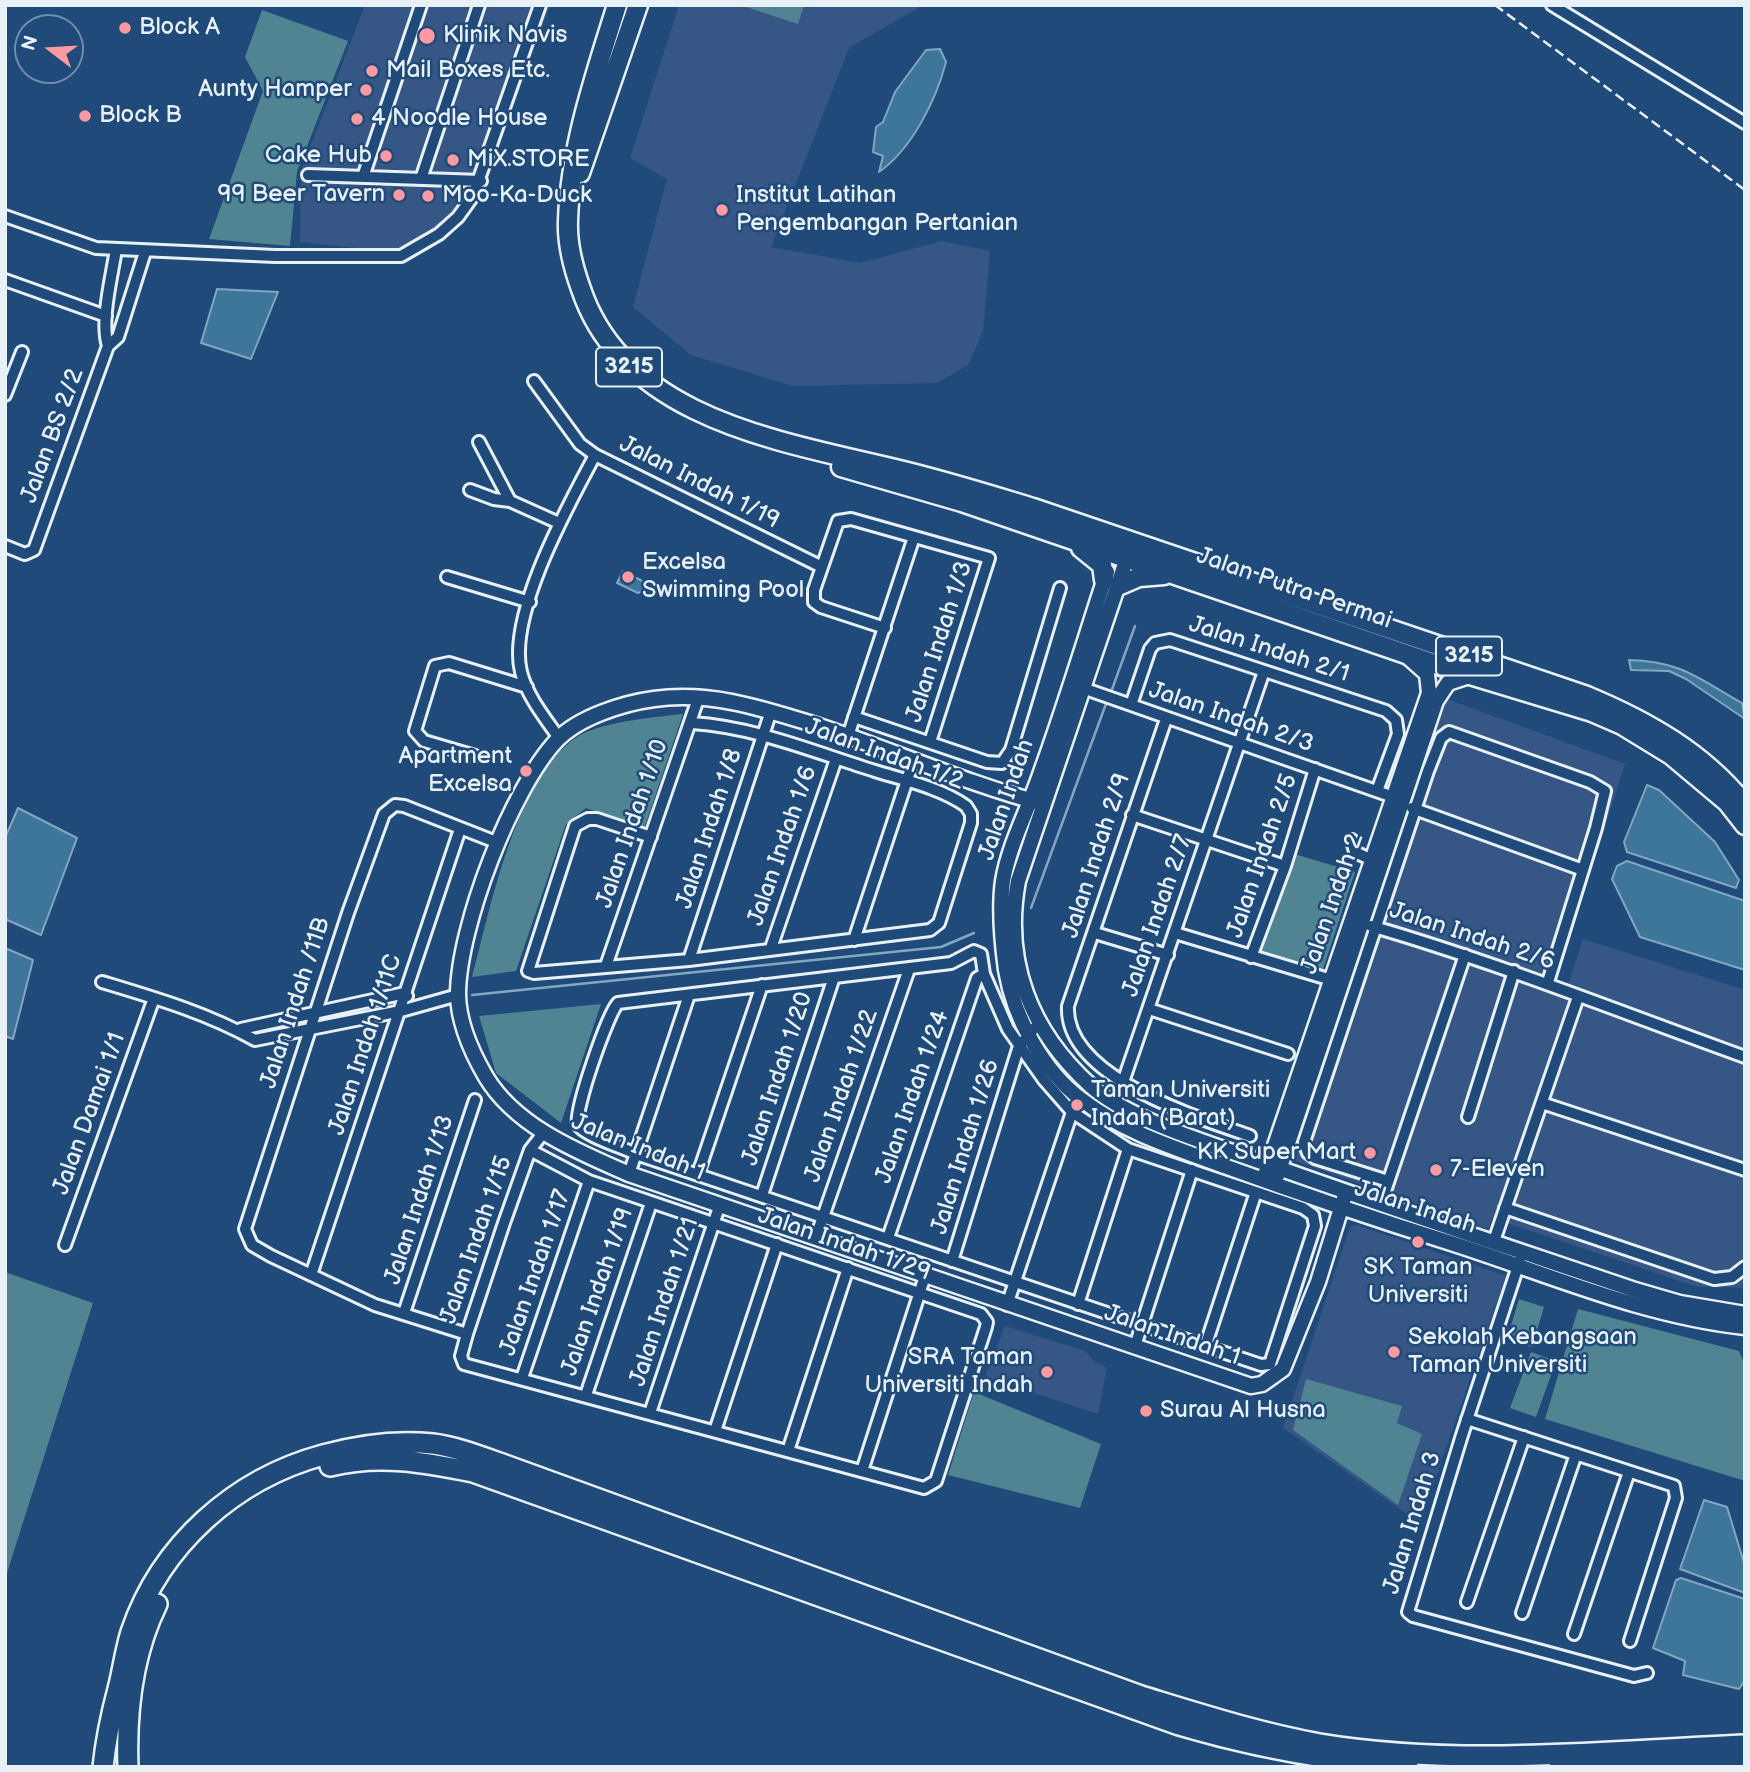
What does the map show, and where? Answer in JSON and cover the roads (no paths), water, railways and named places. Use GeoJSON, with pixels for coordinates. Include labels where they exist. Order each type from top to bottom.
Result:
{"type":"FeatureCollection","features":[{"type":"Feature","properties":{"kind":"highway"},"geometry":{"type":"LineString","coordinates":[[103,1767],[108,1718],[131,1632],[154,1582],[185,1539],[230,1498],[282,1468],[372,1444],[413,1443],[435,1444],[505,1465],[1141,1696],[1320,1744],[1450,1756],[1745,1745]]}},
{"type":"Feature","properties":{"kind":"highway"},"geometry":{"type":"LineString","coordinates":[[128,1767],[127,1747],[133,1684],[140,1652],[162,1592],[189,1551],[234,1511],[266,1490],[312,1470],[352,1461],[392,1459],[473,1472],[1179,1726],[1226,1739],[1303,1753],[1408,1767]]}},
{"type":"Feature","properties":{"kind":"highway"},"geometry":{"type":"LineString","coordinates":[[118,1688],[118,1767]]}},
{"type":"Feature","properties":{"kind":"highway"},"geometry":{"type":"LineString","coordinates":[[1723,1746],[1745,1735]]}},
{"type":"Feature","properties":{"kind":"highway"},"geometry":{"type":"LineString","coordinates":[[127,1747],[138,1767]]}},
{"type":"Feature","properties":{"kind":"highway"},"geometry":{"type":"LineString","coordinates":[[1559,1767],[1745,1759]]}},
{"type":"Feature","properties":{"kind":"main road","name":"3215"},"geometry":{"type":"LineString","coordinates":[[572,192],[583,123],[617,5]]}},
{"type":"Feature","properties":{"kind":"main road","name":"3215"},"geometry":{"type":"LineString","coordinates":[[572,192],[638,5]]}},
{"type":"Feature","properties":{"kind":"main road","name":"Jalan Putra Permai"},"geometry":{"type":"LineString","coordinates":[[572,192],[568,222],[574,270],[600,333],[634,373],[690,407],[800,446],[946,481],[1076,522],[1587,696],[1618,709],[1676,741],[1711,770],[1745,805]]}},
{"type":"Feature","properties":{"kind":"main road","name":"Jalan Putra Permai"},"geometry":{"type":"LineString","coordinates":[[800,446],[831,464],[962,502],[1066,539],[1121,553],[1402,652],[1622,724],[1671,755],[1703,780],[1745,825]]}},
{"type":"Feature","properties":{"kind":"main road"},"geometry":{"type":"LineString","coordinates":[[1076,522],[1087,533],[1121,553],[1131,547],[1160,556],[1167,554]]}},
{"type":"Feature","properties":{"kind":"main road"},"geometry":{"type":"LineString","coordinates":[[1066,539],[1098,560],[1111,583],[1139,577],[1182,575]]}},
{"type":"Feature","properties":{"kind":"street"},"geometry":{"type":"LineString","coordinates":[[363,177],[421,5]]}},
{"type":"Feature","properties":{"kind":"street"},"geometry":{"type":"LineString","coordinates":[[421,179],[479,5]]}},
{"type":"Feature","properties":{"kind":"street"},"geometry":{"type":"LineString","coordinates":[[5,216],[89,246],[145,252],[401,256],[439,234],[458,217],[481,181],[540,5]]}},
{"type":"Feature","properties":{"kind":"street"},"geometry":{"type":"LineString","coordinates":[[1552,5],[1745,123]]}},
{"type":"Feature","properties":{"kind":"street"},"geometry":{"type":"LineString","coordinates":[[309,175],[481,181]]}},
{"type":"Feature","properties":{"kind":"street"},"geometry":{"type":"LineString","coordinates":[[116,249],[106,316],[105,336],[108,346],[118,337],[145,252]]}},
{"type":"Feature","properties":{"kind":"street"},"geometry":{"type":"LineString","coordinates":[[5,280],[106,316]]}},
{"type":"Feature","properties":{"kind":"street","name":"Jalan BS 2/2"},"geometry":{"type":"LineString","coordinates":[[5,546],[27,554],[34,550],[108,346]]}},
{"type":"Feature","properties":{"kind":"street"},"geometry":{"type":"LineString","coordinates":[[5,395],[22,352]]}},
{"type":"Feature","properties":{"kind":"street","name":"Jalan Indah 1/19"},"geometry":{"type":"LineString","coordinates":[[534,381],[580,444],[595,455],[822,567]]}},
{"type":"Feature","properties":{"kind":"street"},"geometry":{"type":"LineString","coordinates":[[479,442],[510,501]]}},
{"type":"Feature","properties":{"kind":"street"},"geometry":{"type":"LineString","coordinates":[[559,738],[527,687],[522,674],[519,649],[530,602],[559,523],[595,455]]}},
{"type":"Feature","properties":{"kind":"street"},"geometry":{"type":"LineString","coordinates":[[470,490],[494,499],[510,501],[559,523]]}},
{"type":"Feature","properties":{"kind":"street"},"geometry":{"type":"LineString","coordinates":[[848,736],[885,628],[914,537],[846,518],[835,526],[814,590],[817,606],[885,628]]}},
{"type":"Feature","properties":{"kind":"street","name":"Jalan Indah 1/3"},"geometry":{"type":"LineString","coordinates":[[914,537],[987,556],[990,562],[930,742]]}},
{"type":"Feature","properties":{"kind":"street","name":"Jalan Indah"},"geometry":{"type":"LineString","coordinates":[[1121,553],[1038,802],[1014,901],[1016,957],[1022,988],[1040,1022],[1068,1062],[1092,1087],[1111,1100],[1189,1137],[1680,1303],[1745,1314]]}},
{"type":"Feature","properties":{"kind":"street"},"geometry":{"type":"LineString","coordinates":[[447,577],[530,602]]}},
{"type":"Feature","properties":{"kind":"street"},"geometry":{"type":"LineString","coordinates":[[854,717],[987,762],[1002,764],[1007,758],[1060,588]]}},
{"type":"Feature","properties":{"kind":"street","name":"Jalan Indah 2/1"},"geometry":{"type":"LineString","coordinates":[[1125,704],[1150,649],[1163,640],[1393,715],[1398,734],[1377,790]]}},
{"type":"Feature","properties":{"kind":"street","name":"Jalan Indah 2"},"geometry":{"type":"LineString","coordinates":[[1264,1185],[1274,1166],[1398,799],[1429,693],[1430,680],[1423,668],[1402,652]]}},
{"type":"Feature","properties":{"kind":"street"},"geometry":{"type":"LineString","coordinates":[[475,756],[424,741],[417,736],[415,726],[435,666],[449,663],[527,687]]}},
{"type":"Feature","properties":{"kind":"street","name":"Jalan Indah 2/7"},"geometry":{"type":"LineString","coordinates":[[1111,1100],[1122,1085],[1264,671]]}},
{"type":"Feature","properties":{"kind":"street"},"geometry":{"type":"LineString","coordinates":[[490,676],[522,674]]}},
{"type":"Feature","properties":{"kind":"street","name":"Jalan Indah 2"},"geometry":{"type":"LineString","coordinates":[[1357,921],[1372,860],[1443,688],[1472,675]]}},
{"type":"Feature","properties":{"kind":"street","name":"Jalan Indah 2/3"},"geometry":{"type":"LineString","coordinates":[[1077,686],[1377,790],[1398,799],[1416,812]]}},
{"type":"Feature","properties":{"kind":"street","name":"Jalan Indah 1"},"geometry":{"type":"LineString","coordinates":[[1038,802],[771,711],[699,696],[652,699],[614,709],[559,738],[535,769],[496,842],[467,939],[458,995],[466,1034],[488,1081],[513,1107],[544,1132],[629,1174],[1251,1386],[1275,1377],[1283,1369],[1318,1282],[1346,1192]]}},
{"type":"Feature","properties":{"kind":"street","name":"Jalan Indah 1/10"},"geometry":{"type":"LineString","coordinates":[[606,966],[692,723],[699,696]]}},
{"type":"Feature","properties":{"kind":"street","name":"Jalan Indah 1/8"},"geometry":{"type":"LineString","coordinates":[[689,960],[771,711]]}},
{"type":"Feature","properties":{"kind":"street","name":"Jalan Indah 2/9"},"geometry":{"type":"LineString","coordinates":[[1122,1085],[1075,1038],[1067,1018],[1068,1006],[1166,719]]}},
{"type":"Feature","properties":{"kind":"street","name":"Jalan Indah 1/2"},"geometry":{"type":"LineString","coordinates":[[692,723],[720,725],[764,735],[836,758],[958,800],[971,814],[939,923],[924,931],[854,940]]}},
{"type":"Feature","properties":{"kind":"street"},"geometry":{"type":"LineString","coordinates":[[1388,1181],[1315,1157],[1306,1149],[1306,1136],[1444,734],[1455,732],[1605,790],[1604,801],[1548,982]]}},
{"type":"Feature","properties":{"kind":"street","name":"Jalan Indah 1/6"},"geometry":{"type":"LineString","coordinates":[[771,948],[836,758]]}},
{"type":"Feature","properties":{"kind":"street"},"geometry":{"type":"LineString","coordinates":[[651,837],[597,819],[588,819],[576,826],[527,965],[528,971],[534,973],[689,960],[854,940],[914,758]]}},
{"type":"Feature","properties":{"kind":"street","name":"Jalan Indah 2/5"},"geometry":{"type":"LineString","coordinates":[[1251,957],[1285,866],[1315,769]]}},
{"type":"Feature","properties":{"kind":"street","name":"Jalan Indah"},"geometry":{"type":"LineString","coordinates":[[1038,802],[1005,869],[1002,905],[1007,974],[1028,1033],[1063,1083],[1102,1113],[1171,1146],[1264,1185],[1687,1319],[1745,1326]]}},
{"type":"Feature","properties":{"kind":"street","name":"Jalan Indah /11B"},"geometry":{"type":"LineString","coordinates":[[311,1275],[257,1250],[247,1240],[245,1229],[316,1013],[384,814],[395,805],[404,806],[460,829]]}},
{"type":"Feature","properties":{"kind":"street"},"geometry":{"type":"LineString","coordinates":[[1416,812],[1583,870]]}},
{"type":"Feature","properties":{"kind":"street"},"geometry":{"type":"LineString","coordinates":[[1132,815],[1285,866]]}},
{"type":"Feature","properties":{"kind":"street"},"geometry":{"type":"LineString","coordinates":[[460,829],[496,842]]}},
{"type":"Feature","properties":{"kind":"street","name":"Jalan Indah 1/11C"},"geometry":{"type":"LineString","coordinates":[[311,1275],[460,829]]}},
{"type":"Feature","properties":{"kind":"street"},"geometry":{"type":"LineString","coordinates":[[1352,840],[1355,852],[1372,860]]}},
{"type":"Feature","properties":{"kind":"street","name":"Jalan Indah 2/6"},"geometry":{"type":"LineString","coordinates":[[1357,921],[1548,982],[1578,998],[1745,1057]]}},
{"type":"Feature","properties":{"kind":"street"},"geometry":{"type":"LineString","coordinates":[[1095,933],[1168,955]]}},
{"type":"Feature","properties":{"kind":"street"},"geometry":{"type":"LineString","coordinates":[[1175,933],[1336,982]]}},
{"type":"Feature","properties":{"kind":"street"},"geometry":{"type":"LineString","coordinates":[[976,950],[981,954],[984,974],[1008,1029],[1072,1112],[1128,1149],[1192,1170],[1264,1185],[1313,1214],[1315,1226],[1271,1362],[1264,1366],[1205,1347],[636,1154],[583,1131],[578,1123],[578,1113],[611,1013],[618,1003],[908,969],[951,964],[976,950]]}},
{"type":"Feature","properties":{"kind":"street"},"geometry":{"type":"LineString","coordinates":[[1381,1203],[1465,955]]}},
{"type":"Feature","properties":{"kind":"street","name":"Jalan Indah 1/22"},"geometry":{"type":"LineString","coordinates":[[816,1237],[908,969]]}},
{"type":"Feature","properties":{"kind":"street"},"geometry":{"type":"LineString","coordinates":[[1468,1117],[1514,971]]}},
{"type":"Feature","properties":{"kind":"street","name":"Jalan Indah 1/24"},"geometry":{"type":"LineString","coordinates":[[888,1238],[976,978],[984,974]]}},
{"type":"Feature","properties":{"kind":"street","name":"Jalan Indah 1/20"},"geometry":{"type":"LineString","coordinates":[[762,1195],[834,977]]}},
{"type":"Feature","properties":{"kind":"street"},"geometry":{"type":"LineString","coordinates":[[102,982],[241,1030],[255,1040],[401,1011],[458,995]]}},
{"type":"Feature","properties":{"kind":"street"},"geometry":{"type":"LineString","coordinates":[[698,1174],[762,985]]}},
{"type":"Feature","properties":{"kind":"street"},"geometry":{"type":"LineString","coordinates":[[241,1030],[404,993],[415,1007]]}},
{"type":"Feature","properties":{"kind":"street"},"geometry":{"type":"LineString","coordinates":[[629,1174],[689,995]]}},
{"type":"Feature","properties":{"kind":"street","name":"Jalan Damai 1/1"},"geometry":{"type":"LineString","coordinates":[[65,1245],[154,998]]}},
{"type":"Feature","properties":{"kind":"street"},"geometry":{"type":"LineString","coordinates":[[1494,1241],[1578,998]]}},
{"type":"Feature","properties":{"kind":"street"},"geometry":{"type":"LineString","coordinates":[[1149,1009],[1288,1054]]}},
{"type":"Feature","properties":{"kind":"street","name":"Jalan Indah 1/26"},"geometry":{"type":"LineString","coordinates":[[953,1261],[1020,1046],[1028,1033],[1040,1022]]}},
{"type":"Feature","properties":{"kind":"street"},"geometry":{"type":"LineString","coordinates":[[1122,1085],[1179,1111],[1250,1136]]}},
{"type":"Feature","properties":{"kind":"street","name":"Jalan Indah 1/13"},"geometry":{"type":"LineString","coordinates":[[404,1313],[475,1100]]}},
{"type":"Feature","properties":{"kind":"street"},"geometry":{"type":"LineString","coordinates":[[1542,1103],[1745,1170]]}},
{"type":"Feature","properties":{"kind":"street"},"geometry":{"type":"LineString","coordinates":[[1007,1305],[1072,1112]]}},
{"type":"Feature","properties":{"kind":"street","name":"Jalan Indah 1/15"},"geometry":{"type":"LineString","coordinates":[[522,1377],[464,1364],[461,1356],[530,1150],[544,1132]]}},
{"type":"Feature","properties":{"kind":"street"},"geometry":{"type":"LineString","coordinates":[[1078,1304],[1128,1149]]}},
{"type":"Feature","properties":{"kind":"street","name":"Jalan Indah 1/29"},"geometry":{"type":"LineString","coordinates":[[530,1150],[589,1181],[981,1314],[987,1322],[936,1480],[924,1488],[862,1471]]}},
{"type":"Feature","properties":{"kind":"street"},"geometry":{"type":"LineString","coordinates":[[1135,1346],[1192,1170]]}},
{"type":"Feature","properties":{"kind":"street","name":"Jalan Indah 1/17"},"geometry":{"type":"LineString","coordinates":[[522,1377],[589,1181]]}},
{"type":"Feature","properties":{"kind":"street"},"geometry":{"type":"LineString","coordinates":[[1205,1347],[1264,1185]]}},
{"type":"Feature","properties":{"kind":"street","name":"Jalan Indah 1/19"},"geometry":{"type":"LineString","coordinates":[[586,1395],[651,1203]]}},
{"type":"Feature","properties":{"kind":"street","name":"Jalan Indah 1/21"},"geometry":{"type":"LineString","coordinates":[[650,1413],[720,1205]]}},
{"type":"Feature","properties":{"kind":"street"},"geometry":{"type":"LineString","coordinates":[[1505,1208],[1714,1279],[1732,1277],[1745,1267]]}},
{"type":"Feature","properties":{"kind":"street"},"geometry":{"type":"LineString","coordinates":[[1449,1242],[1453,1227]]}},
{"type":"Feature","properties":{"kind":"street"},"geometry":{"type":"LineString","coordinates":[[715,1431],[777,1244]]}},
{"type":"Feature","properties":{"kind":"street","name":"Jalan Indah 3"},"geometry":{"type":"LineString","coordinates":[[1524,1250],[1467,1419],[1408,1612],[1413,1616],[1634,1676],[1647,1673]]}},
{"type":"Feature","properties":{"kind":"street"},"geometry":{"type":"LineString","coordinates":[[789,1451],[848,1268]]}},
{"type":"Feature","properties":{"kind":"street"},"geometry":{"type":"LineString","coordinates":[[311,1275],[375,1305],[467,1334]]}},
{"type":"Feature","properties":{"kind":"street"},"geometry":{"type":"LineString","coordinates":[[522,1377],[862,1471],[925,1276]]}},
{"type":"Feature","properties":{"kind":"street"},"geometry":{"type":"LineString","coordinates":[[1467,1419],[1670,1484],[1677,1494],[1630,1641]]}},
{"type":"Feature","properties":{"kind":"street"},"geometry":{"type":"LineString","coordinates":[[1467,1602],[1524,1437]]}},
{"type":"Feature","properties":{"kind":"street"},"geometry":{"type":"LineString","coordinates":[[1522,1613],[1576,1454]]}},
{"type":"Feature","properties":{"kind":"street"},"geometry":{"type":"LineString","coordinates":[[1574,1634],[1629,1472]]}},
{"type":"Feature","properties":{"kind":"waterway"},"geometry":{"type":"LineString","coordinates":[[1110,695],[1135,626]]}},
{"type":"Feature","properties":{"kind":"waterway"},"geometry":{"type":"LineString","coordinates":[[1031,908],[1107,701]]}},
{"type":"Feature","properties":{"kind":"waterway"},"geometry":{"type":"LineString","coordinates":[[472,995],[941,947],[974,933]]}},
{"type":"Feature","properties":{"kind":"railway"},"geometry":{"type":"LineString","coordinates":[[1495,5],[1745,190]]}},
{"type":"Feature","properties":{"kind":"place","name":"Block A"},"geometry":{"type":"Point","coordinates":[125,28]}},
{"type":"Feature","properties":{"kind":"place","name":"Klinik Navis"},"geometry":{"type":"Point","coordinates":[427,36]}},
{"type":"Feature","properties":{"kind":"place","name":"Mail Boxes Etc."},"geometry":{"type":"Point","coordinates":[372,71]}},
{"type":"Feature","properties":{"kind":"place","name":"Aunty Hamper"},"geometry":{"type":"Point","coordinates":[366,90]}},
{"type":"Feature","properties":{"kind":"place","name":"Block B"},"geometry":{"type":"Point","coordinates":[85,116]}},
{"type":"Feature","properties":{"kind":"place","name":"4 Noodle House"},"geometry":{"type":"Point","coordinates":[357,119]}},
{"type":"Feature","properties":{"kind":"place","name":"Cake Hub"},"geometry":{"type":"Point","coordinates":[386,156]}},
{"type":"Feature","properties":{"kind":"place","name":"MiX.STORE"},"geometry":{"type":"Point","coordinates":[453,160]}},
{"type":"Feature","properties":{"kind":"place","name":"99 Beer Tavern"},"geometry":{"type":"Point","coordinates":[399,195]}},
{"type":"Feature","properties":{"kind":"place","name":"Moo-Ka-Duck"},"geometry":{"type":"Point","coordinates":[428,196]}},
{"type":"Feature","properties":{"kind":"place","name":"Institut Latihan Pengembangan Pertanian"},"geometry":{"type":"Point","coordinates":[722,210]}},
{"type":"Feature","properties":{"kind":"place","name":"Excelsa Swimming Pool"},"geometry":{"type":"Point","coordinates":[628,577]}},
{"type":"Feature","properties":{"kind":"place","name":"Apartment Excelsa"},"geometry":{"type":"Point","coordinates":[526,771]}},
{"type":"Feature","properties":{"kind":"place","name":"Taman Universiti Indah (Barat)"},"geometry":{"type":"Point","coordinates":[1077,1105]}},
{"type":"Feature","properties":{"kind":"place","name":"KK Super Mart"},"geometry":{"type":"Point","coordinates":[1370,1153]}},
{"type":"Feature","properties":{"kind":"place","name":"7-Eleven"},"geometry":{"type":"Point","coordinates":[1436,1170]}},
{"type":"Feature","properties":{"kind":"place","name":"SK Taman Universiti"},"geometry":{"type":"Point","coordinates":[1418,1242]}},
{"type":"Feature","properties":{"kind":"place","name":"Sekolah Kebangsaan Taman Universiti"},"geometry":{"type":"Point","coordinates":[1394,1352]}},
{"type":"Feature","properties":{"kind":"place","name":"SRA Taman Universiti Indah"},"geometry":{"type":"Point","coordinates":[1047,1372]}},
{"type":"Feature","properties":{"kind":"place","name":"Surau Al Husna"},"geometry":{"type":"Point","coordinates":[1146,1411]}}]}
